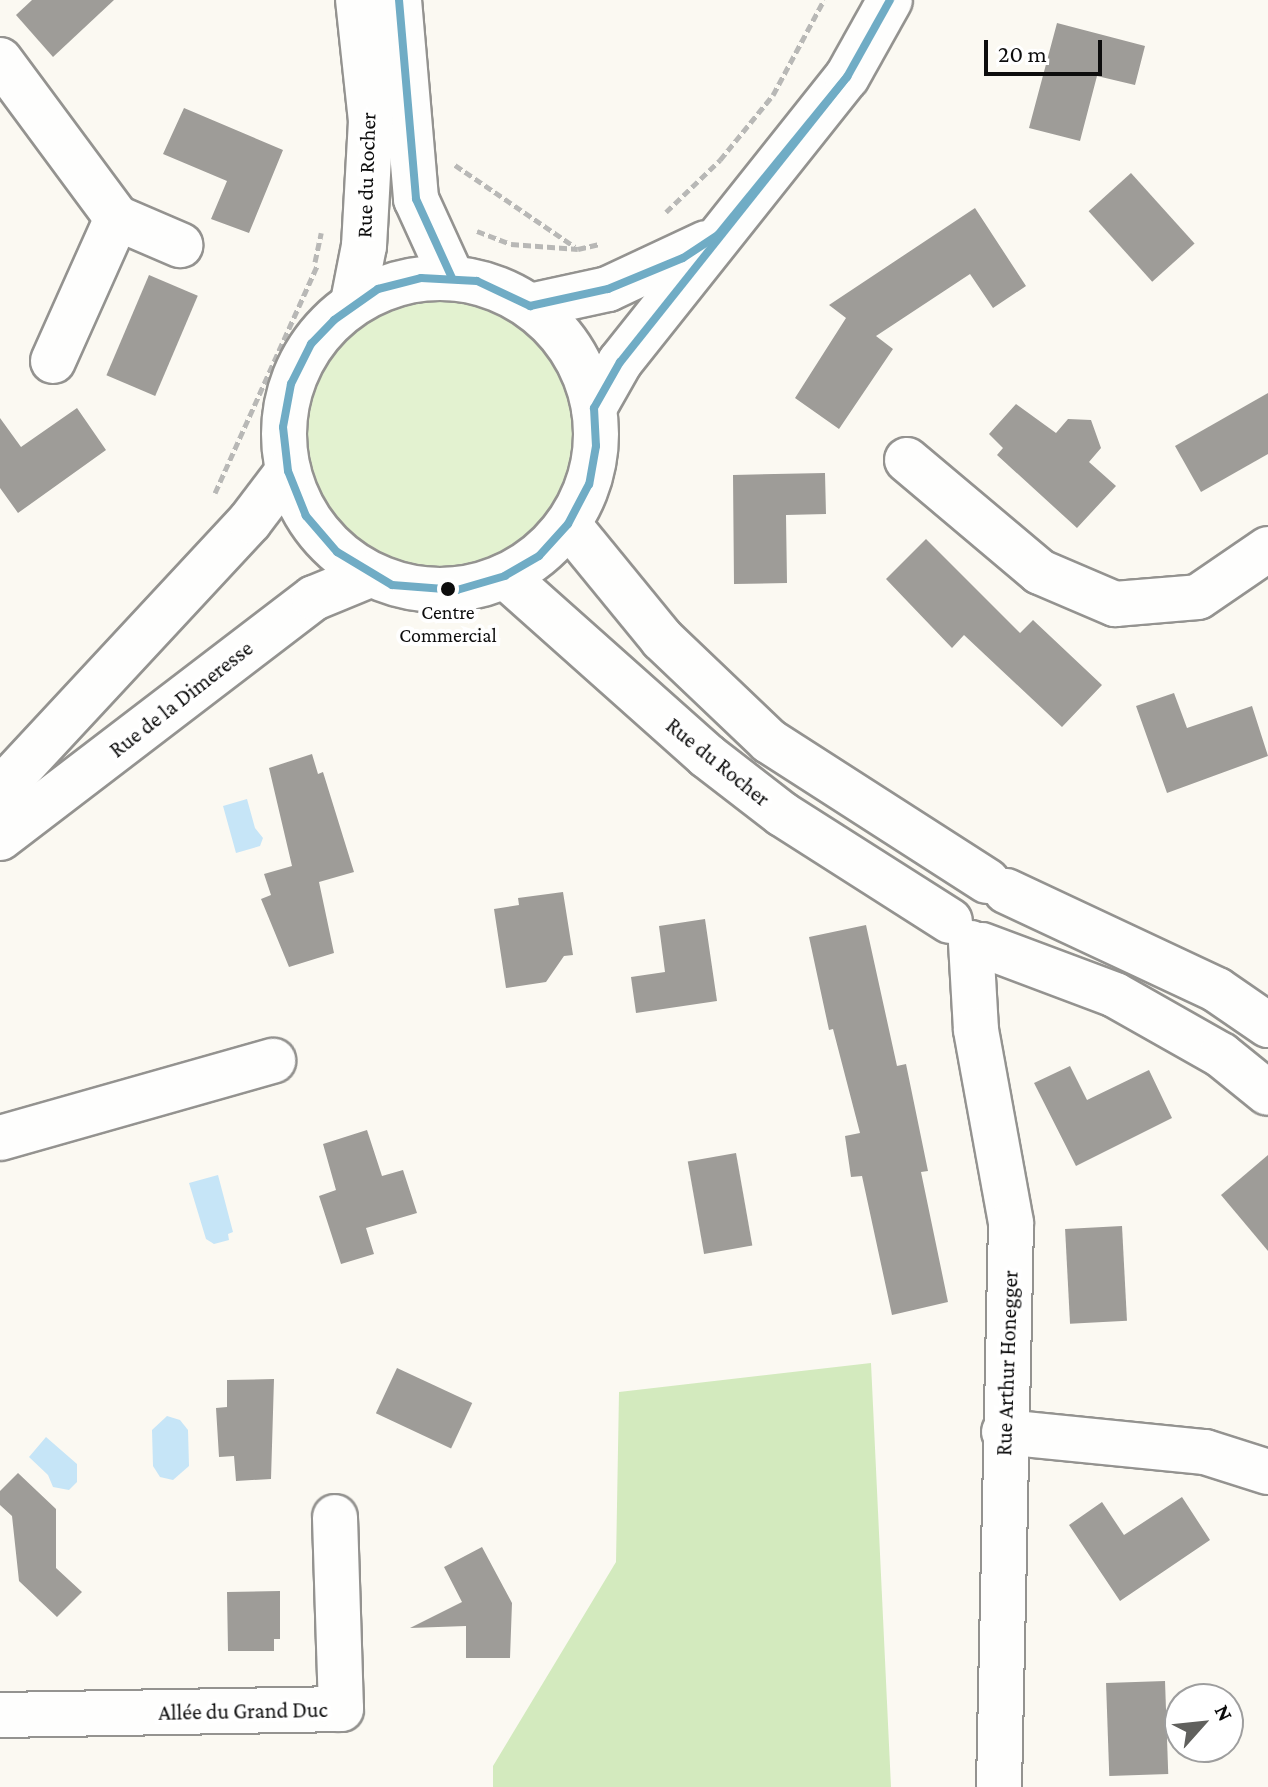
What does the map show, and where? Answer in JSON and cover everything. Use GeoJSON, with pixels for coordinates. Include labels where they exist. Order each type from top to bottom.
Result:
{"type":"FeatureCollection","features":[{"type":"Feature","properties":{"kind":"street","name":"Rue du Rocher"},"geometry":{"type":"LineString","coordinates":[[353,302],[364,246],[371,121],[358,0]]}},
{"type":"Feature","properties":{"kind":"street","name":"Rue du Rocher"},"geometry":{"type":"LineString","coordinates":[[399,0],[416,199],[427,233],[452,278]]}},
{"type":"Feature","properties":{"kind":"street"},"geometry":{"type":"LineString","coordinates":[[594,408],[620,362],[718,235],[847,77],[890,0]]}},
{"type":"Feature","properties":{"kind":"street"},"geometry":{"type":"LineString","coordinates":[[0,60],[117,218],[180,245]]}},
{"type":"Feature","properties":{"kind":"street"},"geometry":{"type":"LineString","coordinates":[[53,361],[117,218]]}},
{"type":"Feature","properties":{"kind":"street"},"geometry":{"type":"LineString","coordinates":[[530,306],[585,295],[683,258],[718,235]]}},
{"type":"Feature","properties":{"kind":"street"},"geometry":{"type":"LineString","coordinates":[[421,278],[452,278],[477,281],[530,306],[560,334],[582,369],[594,408],[596,446],[589,484],[568,524],[539,556],[505,576],[457,590],[392,585],[370,575],[337,552],[306,516],[288,471],[283,427],[291,384],[311,344],[353,302],[421,278]]}},
{"type":"Feature","properties":{"kind":"street"},"geometry":{"type":"LineString","coordinates":[[907,460],[1040,572],[1115,604],[1198,597],[1268,549]]}},
{"type":"Feature","properties":{"kind":"street"},"geometry":{"type":"LineString","coordinates":[[0,790],[250,521],[288,471]]}},
{"type":"Feature","properties":{"kind":"street"},"geometry":{"type":"LineString","coordinates":[[568,524],[662,639],[769,741],[997,886],[1217,990],[1268,1025]]}},
{"type":"Feature","properties":{"kind":"street","name":"Rue de la Dimeresse"},"geometry":{"type":"LineString","coordinates":[[0,838],[303,606],[370,575]]}},
{"type":"Feature","properties":{"kind":"street","name":"Rue du Rocher"},"geometry":{"type":"LineString","coordinates":[[505,576],[707,756],[782,814],[968,936],[1115,995],[1221,1055],[1268,1093]]}},
{"type":"Feature","properties":{"kind":"street","name":"Rue Arthur Honegger"},"geometry":{"type":"LineString","coordinates":[[997,886],[958,891],[968,936],[976,1030],[1011,1223],[1004,1432],[999,1787]]}},
{"type":"Feature","properties":{"kind":"street"},"geometry":{"type":"LineString","coordinates":[[0,1138],[273,1061]]}},
{"type":"Feature","properties":{"kind":"street"},"geometry":{"type":"LineString","coordinates":[[1004,1432],[1205,1452],[1268,1472]]}},
{"type":"Feature","properties":{"kind":"street","name":"Allée du Grand Duc"},"geometry":{"type":"LineString","coordinates":[[0,1715],[341,1709],[335,1517]]}},
{"type":"Feature","properties":{"kind":"path"},"geometry":{"type":"LineString","coordinates":[[652,220],[720,160],[773,95],[824,0]]}},
{"type":"Feature","properties":{"kind":"path"},"geometry":{"type":"LineString","coordinates":[[447,159],[578,249],[585,295]]}},
{"type":"Feature","properties":{"kind":"path"},"geometry":{"type":"LineString","coordinates":[[427,233],[471,229],[511,244],[578,249],[605,242]]}},
{"type":"Feature","properties":{"kind":"path"},"geometry":{"type":"LineString","coordinates":[[209,506],[314,267],[364,246]]}},
{"type":"Feature","properties":{"kind":"green space"},"geometry":{"type":"Polygon","coordinates":[[[439,296],[465,299],[491,307],[514,319],[534,336],[551,356],[563,379],[571,405],[574,431],[571,457],[563,483],[551,506],[534,526],[514,543],[491,555],[465,563],[439,566],[413,563],[387,555],[364,543],[344,526],[327,506],[315,483],[307,457],[304,431],[307,405],[315,379],[327,356],[344,336],[364,319],[387,307],[413,299],[439,296]]]}},
{"type":"Feature","properties":{"kind":"green space"},"geometry":{"type":"Polygon","coordinates":[[[871,1363],[891,1787],[493,1787],[493,1766],[616,1562],[619,1392],[871,1363]]]}},
{"type":"Feature","properties":{"kind":"water"},"geometry":{"type":"Polygon","coordinates":[[[247,799],[255,828],[263,838],[260,846],[236,853],[223,806],[247,799]]]}},
{"type":"Feature","properties":{"kind":"water"},"geometry":{"type":"Polygon","coordinates":[[[218,1175],[233,1232],[228,1234],[229,1240],[214,1244],[206,1239],[189,1183],[218,1175]]]}},
{"type":"Feature","properties":{"kind":"water"},"geometry":{"type":"Polygon","coordinates":[[[167,1416],[180,1420],[188,1430],[189,1466],[173,1480],[160,1477],[153,1466],[152,1430],[167,1416]]]}},
{"type":"Feature","properties":{"kind":"water"},"geometry":{"type":"Polygon","coordinates":[[[46,1437],[77,1464],[77,1482],[69,1490],[53,1487],[48,1475],[29,1457],[46,1437]]]}},
{"type":"Feature","properties":{"kind":"building"},"geometry":{"type":"Polygon","coordinates":[[[32,0],[114,0],[53,57],[16,15],[32,0]]]}},
{"type":"Feature","properties":{"kind":"building"},"geometry":{"type":"Polygon","coordinates":[[[1057,23],[1145,46],[1135,85],[1097,76],[1080,141],[1029,128],[1057,23]]]}},
{"type":"Feature","properties":{"kind":"building"},"geometry":{"type":"Polygon","coordinates":[[[184,108],[283,150],[249,233],[211,219],[227,181],[163,154],[184,108]]]}},
{"type":"Feature","properties":{"kind":"building"},"geometry":{"type":"Polygon","coordinates":[[[1131,173],[1195,244],[1152,282],[1089,211],[1131,173]]]}},
{"type":"Feature","properties":{"kind":"building"},"geometry":{"type":"Polygon","coordinates":[[[975,208],[1026,286],[993,308],[970,274],[876,336],[893,349],[839,429],[795,398],[846,318],[829,305],[975,208]]]}},
{"type":"Feature","properties":{"kind":"building"},"geometry":{"type":"Polygon","coordinates":[[[149,275],[198,296],[155,396],[106,375],[149,275]]]}},
{"type":"Feature","properties":{"kind":"building"},"geometry":{"type":"Polygon","coordinates":[[[1268,393],[1268,454],[1201,492],[1175,446],[1268,393]]]}},
{"type":"Feature","properties":{"kind":"building"},"geometry":{"type":"Polygon","coordinates":[[[1016,404],[1056,433],[1068,419],[1091,420],[1101,448],[1089,462],[1116,486],[1077,528],[997,455],[1003,448],[989,434],[1016,404]]]}},
{"type":"Feature","properties":{"kind":"building"},"geometry":{"type":"Polygon","coordinates":[[[77,408],[106,450],[18,513],[0,488],[0,418],[21,447],[77,408]]]}},
{"type":"Feature","properties":{"kind":"building"},"geometry":{"type":"Polygon","coordinates":[[[825,473],[826,514],[786,515],[787,583],[734,584],[733,475],[825,473]]]}},
{"type":"Feature","properties":{"kind":"building"},"geometry":{"type":"Polygon","coordinates":[[[926,539],[1020,633],[1033,620],[1102,685],[1062,727],[964,635],[952,648],[886,579],[926,539]]]}},
{"type":"Feature","properties":{"kind":"building"},"geometry":{"type":"Polygon","coordinates":[[[1174,693],[1187,728],[1252,706],[1268,756],[1167,793],[1136,706],[1174,693]]]}},
{"type":"Feature","properties":{"kind":"building"},"geometry":{"type":"Polygon","coordinates":[[[312,754],[318,774],[323,772],[354,872],[319,882],[334,953],[289,967],[261,899],[271,895],[264,874],[292,866],[269,768],[312,754]]]}},
{"type":"Feature","properties":{"kind":"building"},"geometry":{"type":"Polygon","coordinates":[[[563,892],[573,955],[564,956],[546,982],[506,988],[494,909],[519,905],[518,898],[563,892]]]}},
{"type":"Feature","properties":{"kind":"building"},"geometry":{"type":"Polygon","coordinates":[[[705,919],[717,1001],[636,1013],[631,977],[665,972],[659,926],[705,919]]]}},
{"type":"Feature","properties":{"kind":"building"},"geometry":{"type":"Polygon","coordinates":[[[866,925],[897,1066],[906,1064],[928,1171],[921,1172],[948,1302],[892,1315],[862,1176],[851,1177],[845,1136],[860,1133],[833,1029],[829,1030],[809,937],[866,925]]]}},
{"type":"Feature","properties":{"kind":"building"},"geometry":{"type":"Polygon","coordinates":[[[1070,1066],[1087,1100],[1149,1070],[1172,1118],[1076,1166],[1034,1083],[1070,1066]]]}},
{"type":"Feature","properties":{"kind":"building"},"geometry":{"type":"Polygon","coordinates":[[[367,1130],[382,1176],[403,1170],[417,1213],[366,1228],[374,1254],[341,1264],[319,1196],[336,1190],[323,1144],[367,1130]]]}},
{"type":"Feature","properties":{"kind":"building"},"geometry":{"type":"Polygon","coordinates":[[[736,1153],[752,1246],[704,1254],[688,1162],[736,1153]]]}},
{"type":"Feature","properties":{"kind":"building"},"geometry":{"type":"Polygon","coordinates":[[[1268,1155],[1268,1251],[1221,1195],[1268,1155]]]}},
{"type":"Feature","properties":{"kind":"building"},"geometry":{"type":"Polygon","coordinates":[[[1122,1226],[1127,1321],[1070,1324],[1065,1229],[1122,1226]]]}},
{"type":"Feature","properties":{"kind":"building"},"geometry":{"type":"Polygon","coordinates":[[[397,1368],[472,1403],[451,1448],[376,1413],[397,1368]]]}},
{"type":"Feature","properties":{"kind":"building"},"geometry":{"type":"Polygon","coordinates":[[[274,1379],[271,1479],[236,1481],[234,1456],[219,1457],[216,1408],[227,1407],[227,1380],[274,1379]]]}},
{"type":"Feature","properties":{"kind":"building"},"geometry":{"type":"Polygon","coordinates":[[[18,1473],[56,1509],[56,1568],[82,1592],[57,1617],[19,1581],[12,1516],[0,1505],[0,1491],[18,1473]]]}},
{"type":"Feature","properties":{"kind":"building"},"geometry":{"type":"Polygon","coordinates":[[[1182,1497],[1210,1540],[1120,1601],[1069,1525],[1102,1502],[1124,1535],[1182,1497]]]}},
{"type":"Feature","properties":{"kind":"building"},"geometry":{"type":"Polygon","coordinates":[[[482,1547],[512,1603],[510,1658],[466,1658],[466,1626],[410,1628],[462,1602],[444,1567],[482,1547]]]}},
{"type":"Feature","properties":{"kind":"building"},"geometry":{"type":"Polygon","coordinates":[[[280,1591],[280,1639],[274,1639],[274,1651],[228,1651],[227,1592],[280,1591]]]}},
{"type":"Feature","properties":{"kind":"building"},"geometry":{"type":"Polygon","coordinates":[[[1165,1681],[1164,1763],[1168,1763],[1168,1774],[1109,1776],[1106,1683],[1165,1681]]]}},
{"type":"Feature","properties":{"kind":"transit line"},"geometry":{"type":"LineString","coordinates":[[399,0],[416,199],[452,278]]}},
{"type":"Feature","properties":{"kind":"transit line"},"geometry":{"type":"LineString","coordinates":[[847,77],[890,0]]}},
{"type":"Feature","properties":{"kind":"transit line"},"geometry":{"type":"LineString","coordinates":[[847,77],[620,362],[594,408],[596,446],[589,484],[568,524],[539,556],[505,576],[457,590],[392,585],[337,552],[306,516],[288,471],[283,427],[291,384],[311,344],[334,320],[378,289],[421,278],[477,281],[530,306],[608,289],[683,258],[718,235],[847,77]]}},
{"type":"Feature","properties":{"kind":"place","name":"Centre Commercial"},"geometry":{"type":"Point","coordinates":[448,589]}}]}
